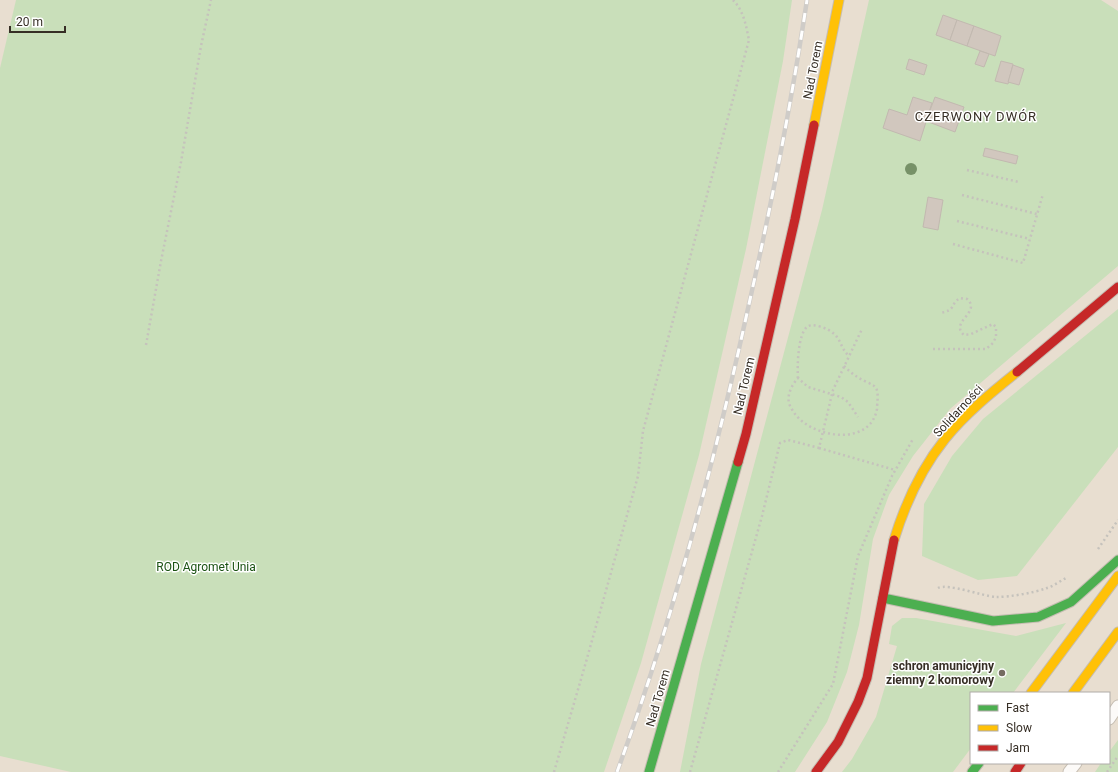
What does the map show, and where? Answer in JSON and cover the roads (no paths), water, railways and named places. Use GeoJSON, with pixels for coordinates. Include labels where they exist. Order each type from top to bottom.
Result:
{"type":"FeatureCollection","features":[{"type":"Feature","properties":{"kind":"street","name":"Nad Torem"},"geometry":{"type":"LineString","coordinates":[[649,772],[746,434],[795,218],[839,0]]}},
{"type":"Feature","properties":{"kind":"street","name":"Solidarności"},"geometry":{"type":"LineString","coordinates":[[816,772],[838,742],[858,702],[867,678],[887,570],[894,541],[901,517],[923,472],[945,440],[990,394],[1118,287]]}},
{"type":"Feature","properties":{"kind":"street"},"geometry":{"type":"LineString","coordinates":[[883,598],[993,621],[1038,617],[1070,602],[1118,560]]}},
{"type":"Feature","properties":{"kind":"street"},"geometry":{"type":"LineString","coordinates":[[1032,692],[1118,576]]}},
{"type":"Feature","properties":{"kind":"street"},"geometry":{"type":"LineString","coordinates":[[1074,692],[1118,632]]}},
{"type":"Feature","properties":{"kind":"street"},"geometry":{"type":"LineString","coordinates":[[972,772],[978,764]]}},
{"type":"Feature","properties":{"kind":"street"},"geometry":{"type":"LineString","coordinates":[[1014,772],[1020,764]]}},
{"type":"Feature","properties":{"kind":"lane"},"geometry":{"type":"LineString","coordinates":[[1110,717],[1118,706]]}},
{"type":"Feature","properties":{"kind":"lane"},"geometry":{"type":"LineString","coordinates":[[1069,772],[1075,764]]}},
{"type":"Feature","properties":{"kind":"railway"},"geometry":{"type":"LineString","coordinates":[[617,772],[638,714],[675,595],[723,416],[738,355],[774,185],[807,0]]}},
{"type":"Feature","properties":{"kind":"place","name":"schron amunicyjny ziemny 2 komorowy"},"geometry":{"type":"Point","coordinates":[1002,673]}},
{"type":"Feature","properties":{"kind":"district","name":"CZERWONY DWÓR"},"geometry":{"type":"Point","coordinates":[976,116]}},
{"type":"Feature","properties":{"kind":"park label","name":"ROD Agromet Unia"},"geometry":{"type":"Point","coordinates":[206,567]}}]}
